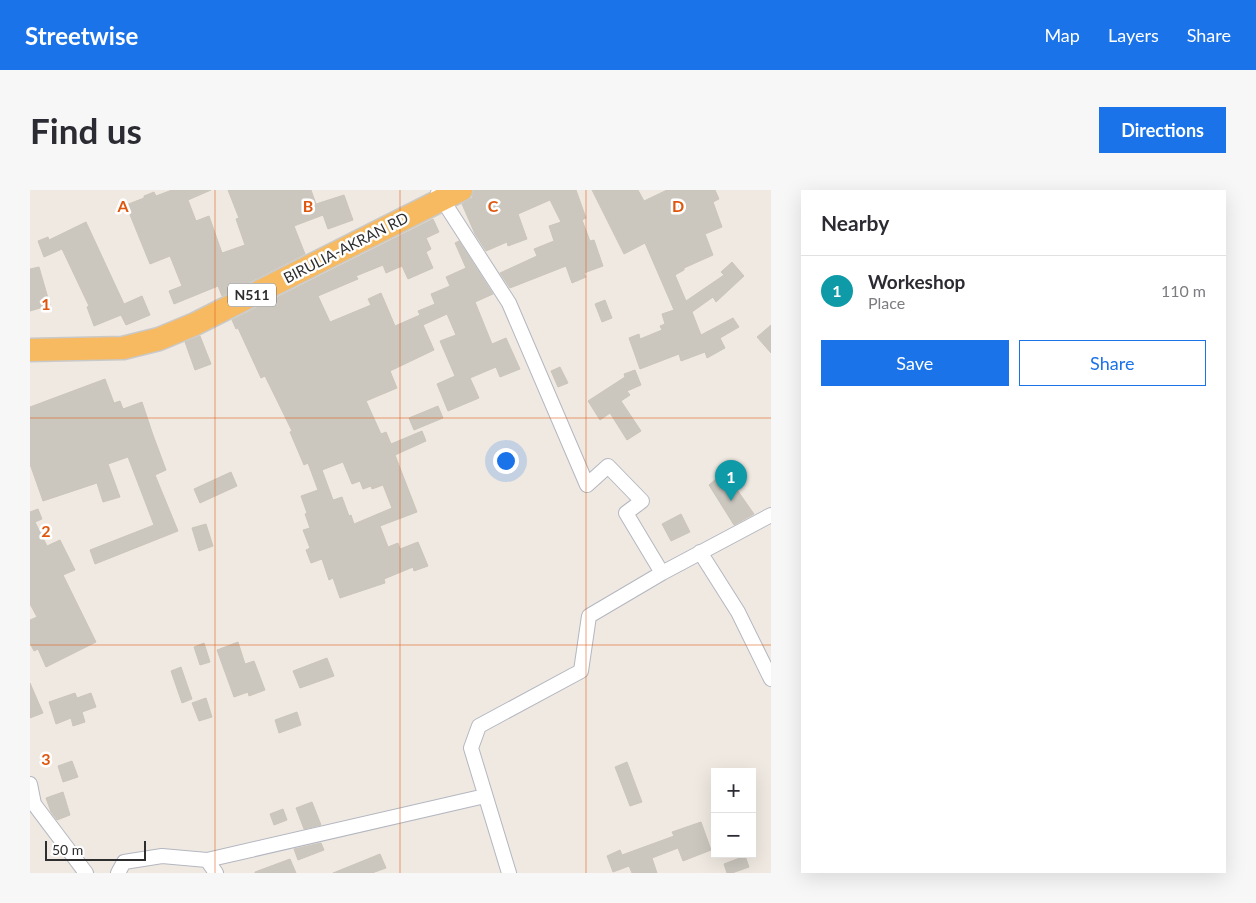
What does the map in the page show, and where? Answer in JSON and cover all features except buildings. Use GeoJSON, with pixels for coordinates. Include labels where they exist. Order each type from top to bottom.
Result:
{"type":"FeatureCollection","features":[{"type":"Feature","properties":{"kind":"highway","name":"BIRULIA-AKRAN RD"},"geometry":{"type":"LineString","coordinates":[[30,350],[123,348],[159,339],[195,324],[447,194]]}},
{"type":"Feature","properties":{"kind":"street"},"geometry":{"type":"LineString","coordinates":[[447,194],[508,303],[587,486],[608,466],[642,501],[626,513],[662,573]]}},
{"type":"Feature","properties":{"kind":"street"},"geometry":{"type":"LineString","coordinates":[[509,873],[470,748],[479,726],[581,671],[588,616],[700,552],[771,515]]}},
{"type":"Feature","properties":{"kind":"street"},"geometry":{"type":"LineString","coordinates":[[700,552],[738,612],[771,679]]}},
{"type":"Feature","properties":{"kind":"street"},"geometry":{"type":"LineString","coordinates":[[30,784],[34,804],[86,873]]}},
{"type":"Feature","properties":{"kind":"street"},"geometry":{"type":"LineString","coordinates":[[118,873],[124,862],[162,856],[207,860],[485,796]]}},
{"type":"Feature","properties":{"kind":"street"},"geometry":{"type":"LineString","coordinates":[[207,860],[216,873]]}},
{"type":"Feature","properties":{"kind":"place","name":"Workeshop"},"geometry":{"type":"Point","coordinates":[731,501]}}]}
